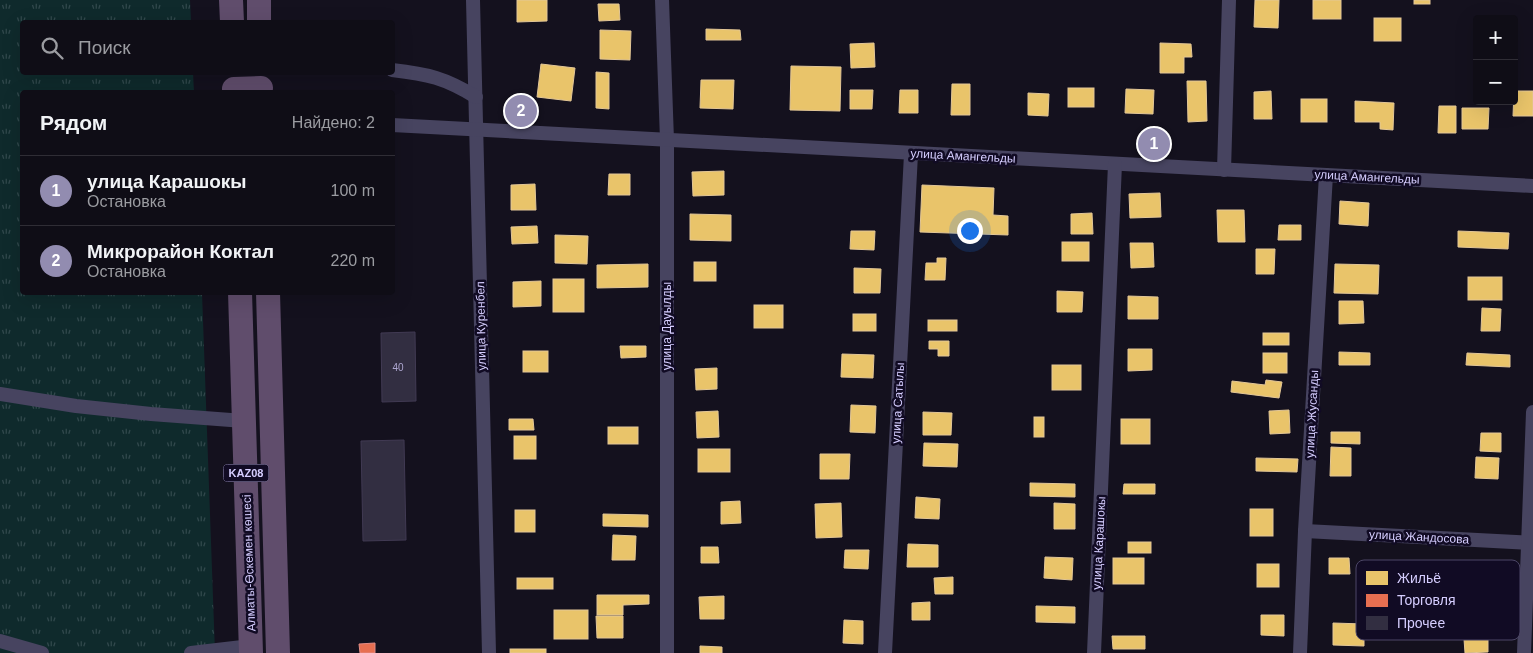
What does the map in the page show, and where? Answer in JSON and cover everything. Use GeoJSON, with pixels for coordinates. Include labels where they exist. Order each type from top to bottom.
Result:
{"type":"FeatureCollection","features":[{"type":"Feature","properties":{"kind":"highway"},"geometry":{"type":"LineString","coordinates":[[231,0],[232,20]]}},
{"type":"Feature","properties":{"kind":"highway"},"geometry":{"type":"LineString","coordinates":[[259,0],[259,20]]}},
{"type":"Feature","properties":{"kind":"highway"},"geometry":{"type":"LineString","coordinates":[[234,85],[261,84]]}},
{"type":"Feature","properties":{"kind":"highway","name":"Алматы-Өскемен көшесі"},"geometry":{"type":"LineString","coordinates":[[240,295],[251,650]]}},
{"type":"Feature","properties":{"kind":"highway","name":"KAZ08"},"geometry":{"type":"LineString","coordinates":[[268,295],[278,653]]}},
{"type":"Feature","properties":{"kind":"highway"},"geometry":{"type":"LineString","coordinates":[[247,502],[274,502]]}},
{"type":"Feature","properties":{"kind":"street","name":"улица Куренбел"},"geometry":{"type":"LineString","coordinates":[[474,0],[489,653]]}},
{"type":"Feature","properties":{"kind":"street","name":"улица Дауылды"},"geometry":{"type":"LineString","coordinates":[[662,0],[668,140],[668,653]]}},
{"type":"Feature","properties":{"kind":"street"},"geometry":{"type":"LineString","coordinates":[[1224,170],[1229,0]]}},
{"type":"Feature","properties":{"kind":"street"},"geometry":{"type":"LineString","coordinates":[[395,70],[426,74],[454,84],[476,97]]}},
{"type":"Feature","properties":{"kind":"street","name":"улица Амангельды"},"geometry":{"type":"LineString","coordinates":[[395,125],[1533,186]]}},
{"type":"Feature","properties":{"kind":"street","name":"улица Сатылы"},"geometry":{"type":"LineString","coordinates":[[885,653],[911,154]]}},
{"type":"Feature","properties":{"kind":"street","name":"улица Карашокы"},"geometry":{"type":"LineString","coordinates":[[1094,653],[1115,164]]}},
{"type":"Feature","properties":{"kind":"street","name":"улица Жусанды"},"geometry":{"type":"LineString","coordinates":[[1300,653],[1305,531],[1326,175]]}},
{"type":"Feature","properties":{"kind":"street"},"geometry":{"type":"LineString","coordinates":[[0,394],[76,406],[244,421]]}},
{"type":"Feature","properties":{"kind":"street"},"geometry":{"type":"LineString","coordinates":[[1524,653],[1530,543],[1533,412]]}},
{"type":"Feature","properties":{"kind":"street","name":"улица Жандосова"},"geometry":{"type":"LineString","coordinates":[[1305,531],[1530,543]]}},
{"type":"Feature","properties":{"kind":"street"},"geometry":{"type":"LineString","coordinates":[[0,641],[42,653]]}},
{"type":"Feature","properties":{"kind":"street"},"geometry":{"type":"LineString","coordinates":[[191,653],[251,650]]}},
{"type":"Feature","properties":{"kind":"green space"},"geometry":{"type":"Polygon","coordinates":[[[0,0],[190,0],[191,20],[20,20],[20,75],[193,75],[194,90],[20,90],[20,295],[202,295],[215,653],[0,653],[0,0]]]}},
{"type":"Feature","properties":{"kind":"building: Жильё"},"geometry":{"type":"Polygon","coordinates":[[[517,0],[547,0],[547,21],[517,22],[517,0]]]}},
{"type":"Feature","properties":{"kind":"building: Жильё"},"geometry":{"type":"Polygon","coordinates":[[[1255,0],[1279,0],[1278,28],[1254,27],[1255,0]]]}},
{"type":"Feature","properties":{"kind":"building: Жильё"},"geometry":{"type":"Polygon","coordinates":[[[1313,0],[1341,0],[1341,19],[1313,19],[1313,0]]]}},
{"type":"Feature","properties":{"kind":"building: Жильё"},"geometry":{"type":"Polygon","coordinates":[[[1414,0],[1430,0],[1430,4],[1414,4],[1414,0]]]}},
{"type":"Feature","properties":{"kind":"building: Жильё"},"geometry":{"type":"Polygon","coordinates":[[[598,4],[619,4],[620,20],[599,21],[598,4]]]}},
{"type":"Feature","properties":{"kind":"building: Жильё"},"geometry":{"type":"Polygon","coordinates":[[[1374,18],[1401,18],[1401,41],[1374,41],[1374,18]]]}},
{"type":"Feature","properties":{"kind":"building: Жильё"},"geometry":{"type":"Polygon","coordinates":[[[706,29],[740,30],[741,40],[706,40],[706,29]]]}},
{"type":"Feature","properties":{"kind":"building: Жильё"},"geometry":{"type":"Polygon","coordinates":[[[600,30],[631,31],[630,60],[600,59],[600,30]]]}},
{"type":"Feature","properties":{"kind":"building: Жильё"},"geometry":{"type":"Polygon","coordinates":[[[874,43],[875,67],[851,68],[850,44],[874,43]]]}},
{"type":"Feature","properties":{"kind":"building: Жильё"},"geometry":{"type":"Polygon","coordinates":[[[1160,43],[1191,44],[1192,57],[1184,57],[1184,73],[1160,73],[1160,43]]]}},
{"type":"Feature","properties":{"kind":"building: Жильё"},"geometry":{"type":"Polygon","coordinates":[[[541,64],[575,68],[571,101],[537,97],[541,64]]]}},
{"type":"Feature","properties":{"kind":"building: Жильё"},"geometry":{"type":"Polygon","coordinates":[[[791,66],[841,67],[840,111],[790,110],[791,66]]]}},
{"type":"Feature","properties":{"kind":"building: Жильё"},"geometry":{"type":"Polygon","coordinates":[[[596,72],[609,73],[609,109],[596,108],[596,72]]]}},
{"type":"Feature","properties":{"kind":"building: Жильё"},"geometry":{"type":"Polygon","coordinates":[[[701,80],[734,80],[733,109],[700,108],[701,80]]]}},
{"type":"Feature","properties":{"kind":"building: Жильё"},"geometry":{"type":"Polygon","coordinates":[[[1187,81],[1206,81],[1207,121],[1188,122],[1187,81]]]}},
{"type":"Feature","properties":{"kind":"building: Жильё"},"geometry":{"type":"Polygon","coordinates":[[[952,84],[970,84],[970,115],[951,115],[952,84]]]}},
{"type":"Feature","properties":{"kind":"building: Жильё"},"geometry":{"type":"Polygon","coordinates":[[[1068,88],[1094,88],[1094,107],[1068,107],[1068,88]]]}},
{"type":"Feature","properties":{"kind":"building: Жильё"},"geometry":{"type":"Polygon","coordinates":[[[1126,89],[1154,90],[1153,114],[1125,113],[1126,89]]]}},
{"type":"Feature","properties":{"kind":"building: Жильё"},"geometry":{"type":"Polygon","coordinates":[[[850,90],[873,90],[872,109],[850,109],[850,90]]]}},
{"type":"Feature","properties":{"kind":"building: Жильё"},"geometry":{"type":"Polygon","coordinates":[[[900,90],[918,90],[918,113],[899,113],[900,90]]]}},
{"type":"Feature","properties":{"kind":"building: Жильё"},"geometry":{"type":"Polygon","coordinates":[[[1271,91],[1272,119],[1254,119],[1254,92],[1271,91]]]}},
{"type":"Feature","properties":{"kind":"building: Жильё"},"geometry":{"type":"Polygon","coordinates":[[[1518,91],[1533,91],[1533,116],[1513,116],[1513,105],[1518,105],[1518,91]]]}},
{"type":"Feature","properties":{"kind":"building: Жильё"},"geometry":{"type":"Polygon","coordinates":[[[1028,93],[1049,94],[1048,116],[1028,115],[1028,93]]]}},
{"type":"Feature","properties":{"kind":"building: Жильё"},"geometry":{"type":"Polygon","coordinates":[[[1301,99],[1327,99],[1327,122],[1301,122],[1301,99]]]}},
{"type":"Feature","properties":{"kind":"building: Жильё"},"geometry":{"type":"Polygon","coordinates":[[[1355,101],[1394,103],[1393,130],[1380,129],[1380,122],[1355,122],[1355,101]]]}},
{"type":"Feature","properties":{"kind":"building: Жильё"},"geometry":{"type":"Polygon","coordinates":[[[1439,106],[1456,106],[1456,133],[1438,133],[1439,106]]]}},
{"type":"Feature","properties":{"kind":"building: Жильё"},"geometry":{"type":"Polygon","coordinates":[[[1462,108],[1489,108],[1488,129],[1462,129],[1462,108]]]}},
{"type":"Feature","properties":{"kind":"building: Жильё"},"geometry":{"type":"Polygon","coordinates":[[[724,171],[724,195],[693,196],[692,172],[724,171]]]}},
{"type":"Feature","properties":{"kind":"building: Жильё"},"geometry":{"type":"Polygon","coordinates":[[[609,174],[630,174],[630,195],[608,195],[609,174]]]}},
{"type":"Feature","properties":{"kind":"building: Жильё"},"geometry":{"type":"Polygon","coordinates":[[[535,184],[536,210],[511,210],[511,185],[535,184]]]}},
{"type":"Feature","properties":{"kind":"building: Жильё"},"geometry":{"type":"Polygon","coordinates":[[[922,185],[994,188],[993,215],[1008,216],[1008,235],[920,232],[922,185]]]}},
{"type":"Feature","properties":{"kind":"building: Жильё"},"geometry":{"type":"Polygon","coordinates":[[[1160,193],[1161,217],[1130,218],[1129,194],[1160,193]]]}},
{"type":"Feature","properties":{"kind":"building: Жильё"},"geometry":{"type":"Polygon","coordinates":[[[1340,201],[1369,203],[1368,226],[1339,224],[1340,201]]]}},
{"type":"Feature","properties":{"kind":"building: Жильё"},"geometry":{"type":"Polygon","coordinates":[[[1217,210],[1244,210],[1245,242],[1218,242],[1217,210]]]}},
{"type":"Feature","properties":{"kind":"building: Жильё"},"geometry":{"type":"Polygon","coordinates":[[[1092,213],[1093,234],[1071,234],[1071,214],[1092,213]]]}},
{"type":"Feature","properties":{"kind":"building: Жильё"},"geometry":{"type":"Polygon","coordinates":[[[690,214],[731,215],[731,241],[690,240],[690,214]]]}},
{"type":"Feature","properties":{"kind":"building: Жильё"},"geometry":{"type":"Polygon","coordinates":[[[1279,225],[1301,225],[1301,240],[1278,240],[1279,225]]]}},
{"type":"Feature","properties":{"kind":"building: Жильё"},"geometry":{"type":"Polygon","coordinates":[[[537,226],[538,243],[512,244],[511,227],[537,226]]]}},
{"type":"Feature","properties":{"kind":"building: Жильё"},"geometry":{"type":"Polygon","coordinates":[[[851,231],[875,231],[874,250],[850,249],[851,231]]]}},
{"type":"Feature","properties":{"kind":"building: Жильё"},"geometry":{"type":"Polygon","coordinates":[[[1458,231],[1509,233],[1508,249],[1458,247],[1458,231]]]}},
{"type":"Feature","properties":{"kind":"building: Жильё"},"geometry":{"type":"Polygon","coordinates":[[[555,235],[588,236],[587,264],[555,263],[555,235]]]}},
{"type":"Feature","properties":{"kind":"building: Жильё"},"geometry":{"type":"Polygon","coordinates":[[[1062,242],[1089,242],[1089,261],[1062,261],[1062,242]]]}},
{"type":"Feature","properties":{"kind":"building: Жильё"},"geometry":{"type":"Polygon","coordinates":[[[1130,243],[1153,243],[1154,267],[1131,268],[1130,243]]]}},
{"type":"Feature","properties":{"kind":"building: Жильё"},"geometry":{"type":"Polygon","coordinates":[[[1256,249],[1275,249],[1274,274],[1256,274],[1256,249]]]}},
{"type":"Feature","properties":{"kind":"building: Жильё"},"geometry":{"type":"Polygon","coordinates":[[[937,258],[946,258],[945,280],[925,280],[926,263],[937,263],[937,258]]]}},
{"type":"Feature","properties":{"kind":"building: Жильё"},"geometry":{"type":"Polygon","coordinates":[[[694,262],[716,262],[716,281],[694,281],[694,262]]]}},
{"type":"Feature","properties":{"kind":"building: Жильё"},"geometry":{"type":"Polygon","coordinates":[[[648,264],[648,287],[597,288],[597,265],[648,264]]]}},
{"type":"Feature","properties":{"kind":"building: Жильё"},"geometry":{"type":"Polygon","coordinates":[[[1335,264],[1379,265],[1378,294],[1334,293],[1335,264]]]}},
{"type":"Feature","properties":{"kind":"building: Жильё"},"geometry":{"type":"Polygon","coordinates":[[[854,268],[881,269],[880,293],[854,293],[854,268]]]}},
{"type":"Feature","properties":{"kind":"building: Жильё"},"geometry":{"type":"Polygon","coordinates":[[[1468,277],[1502,277],[1502,300],[1468,300],[1468,277]]]}},
{"type":"Feature","properties":{"kind":"building: Жильё"},"geometry":{"type":"Polygon","coordinates":[[[553,279],[584,279],[584,312],[553,312],[553,279]]]}},
{"type":"Feature","properties":{"kind":"building: Жильё"},"geometry":{"type":"Polygon","coordinates":[[[541,281],[541,306],[513,307],[513,282],[541,281]]]}},
{"type":"Feature","properties":{"kind":"building: Жильё"},"geometry":{"type":"Polygon","coordinates":[[[1057,291],[1083,292],[1082,312],[1057,312],[1057,291]]]}},
{"type":"Feature","properties":{"kind":"building: Жильё"},"geometry":{"type":"Polygon","coordinates":[[[1128,296],[1158,297],[1158,319],[1128,319],[1128,296]]]}},
{"type":"Feature","properties":{"kind":"building: Жильё"},"geometry":{"type":"Polygon","coordinates":[[[1339,301],[1363,301],[1364,323],[1339,324],[1339,301]]]}},
{"type":"Feature","properties":{"kind":"building: Жильё"},"geometry":{"type":"Polygon","coordinates":[[[754,305],[783,305],[783,328],[754,328],[754,305]]]}},
{"type":"Feature","properties":{"kind":"building: Жильё"},"geometry":{"type":"Polygon","coordinates":[[[1482,308],[1501,309],[1500,331],[1481,331],[1482,308]]]}},
{"type":"Feature","properties":{"kind":"building: Жильё"},"geometry":{"type":"Polygon","coordinates":[[[853,314],[876,314],[876,331],[853,331],[853,314]]]}},
{"type":"Feature","properties":{"kind":"building: Жильё"},"geometry":{"type":"Polygon","coordinates":[[[928,320],[957,320],[957,331],[928,331],[928,320]]]}},
{"type":"Feature","properties":{"kind":"building: Жильё"},"geometry":{"type":"Polygon","coordinates":[[[1263,333],[1289,333],[1289,345],[1263,345],[1263,333]]]}},
{"type":"Feature","properties":{"kind":"building: Жильё"},"geometry":{"type":"Polygon","coordinates":[[[929,341],[949,341],[949,356],[938,356],[938,349],[929,349],[929,341]]]}},
{"type":"Feature","properties":{"kind":"building: Жильё"},"geometry":{"type":"Polygon","coordinates":[[[620,346],[646,346],[646,357],[621,358],[620,346]]]}},
{"type":"Feature","properties":{"kind":"building: Жильё"},"geometry":{"type":"Polygon","coordinates":[[[1128,349],[1152,349],[1152,370],[1128,371],[1128,349]]]}},
{"type":"Feature","properties":{"kind":"building: Жильё"},"geometry":{"type":"Polygon","coordinates":[[[523,351],[548,351],[548,372],[523,372],[523,351]]]}},
{"type":"Feature","properties":{"kind":"building: Жильё"},"geometry":{"type":"Polygon","coordinates":[[[1339,352],[1370,353],[1370,365],[1339,365],[1339,352]]]}},
{"type":"Feature","properties":{"kind":"building: Жильё"},"geometry":{"type":"Polygon","coordinates":[[[1263,353],[1287,353],[1287,373],[1263,373],[1263,353]]]}},
{"type":"Feature","properties":{"kind":"building: Жильё"},"geometry":{"type":"Polygon","coordinates":[[[1467,353],[1510,355],[1510,367],[1466,365],[1467,353]]]}},
{"type":"Feature","properties":{"kind":"building: Жильё"},"geometry":{"type":"Polygon","coordinates":[[[842,354],[874,355],[873,378],[841,377],[842,354]]]}},
{"type":"Feature","properties":{"kind":"building: Жильё"},"geometry":{"type":"Polygon","coordinates":[[[1052,365],[1081,365],[1081,390],[1052,390],[1052,365]]]}},
{"type":"Feature","properties":{"kind":"building: Жильё"},"geometry":{"type":"Polygon","coordinates":[[[717,368],[717,389],[696,390],[695,369],[717,368]]]}},
{"type":"Feature","properties":{"kind":"building: Жильё"},"geometry":{"type":"Polygon","coordinates":[[[1266,380],[1282,382],[1279,398],[1231,392],[1232,381],[1265,385],[1266,380]]]}},
{"type":"Feature","properties":{"kind":"building: Жильё"},"geometry":{"type":"Polygon","coordinates":[[[851,405],[876,406],[875,433],[850,432],[851,405]]]}},
{"type":"Feature","properties":{"kind":"building: Жильё"},"geometry":{"type":"Polygon","coordinates":[[[1289,410],[1290,433],[1270,434],[1269,411],[1289,410]]]}},
{"type":"Feature","properties":{"kind":"building: Жильё"},"geometry":{"type":"Polygon","coordinates":[[[718,411],[719,437],[697,438],[696,412],[718,411]]]}},
{"type":"Feature","properties":{"kind":"building: Жильё"},"geometry":{"type":"Polygon","coordinates":[[[923,412],[952,413],[951,435],[923,435],[923,412]]]}},
{"type":"Feature","properties":{"kind":"building: Жильё"},"geometry":{"type":"Polygon","coordinates":[[[1034,417],[1044,417],[1044,437],[1034,437],[1034,417]]]}},
{"type":"Feature","properties":{"kind":"building: Жильё"},"geometry":{"type":"Polygon","coordinates":[[[509,419],[533,419],[534,430],[509,430],[509,419]]]}},
{"type":"Feature","properties":{"kind":"building: Жильё"},"geometry":{"type":"Polygon","coordinates":[[[1121,419],[1150,419],[1150,444],[1121,444],[1121,419]]]}},
{"type":"Feature","properties":{"kind":"building: Жильё"},"geometry":{"type":"Polygon","coordinates":[[[608,427],[638,427],[638,444],[608,444],[608,427]]]}},
{"type":"Feature","properties":{"kind":"building: Жильё"},"geometry":{"type":"Polygon","coordinates":[[[1331,432],[1360,432],[1360,444],[1331,443],[1331,432]]]}},
{"type":"Feature","properties":{"kind":"building: Жильё"},"geometry":{"type":"Polygon","coordinates":[[[1481,433],[1501,433],[1501,452],[1480,451],[1481,433]]]}},
{"type":"Feature","properties":{"kind":"building: Жильё"},"geometry":{"type":"Polygon","coordinates":[[[514,436],[536,436],[536,459],[514,459],[514,436]]]}},
{"type":"Feature","properties":{"kind":"building: Жильё"},"geometry":{"type":"Polygon","coordinates":[[[924,443],[958,444],[957,467],[923,466],[924,443]]]}},
{"type":"Feature","properties":{"kind":"building: Жильё"},"geometry":{"type":"Polygon","coordinates":[[[1331,447],[1351,448],[1351,476],[1330,476],[1331,447]]]}},
{"type":"Feature","properties":{"kind":"building: Жильё"},"geometry":{"type":"Polygon","coordinates":[[[698,449],[730,449],[730,472],[698,472],[698,449]]]}},
{"type":"Feature","properties":{"kind":"building: Жильё"},"geometry":{"type":"Polygon","coordinates":[[[820,454],[850,454],[849,479],[820,479],[820,454]]]}},
{"type":"Feature","properties":{"kind":"building: Жильё"},"geometry":{"type":"Polygon","coordinates":[[[1476,457],[1499,458],[1498,479],[1475,478],[1476,457]]]}},
{"type":"Feature","properties":{"kind":"building: Жильё"},"geometry":{"type":"Polygon","coordinates":[[[1256,458],[1298,459],[1297,472],[1256,471],[1256,458]]]}},
{"type":"Feature","properties":{"kind":"building: Жильё"},"geometry":{"type":"Polygon","coordinates":[[[1030,483],[1075,484],[1075,497],[1030,496],[1030,483]]]}},
{"type":"Feature","properties":{"kind":"building: Жильё"},"geometry":{"type":"Polygon","coordinates":[[[1124,484],[1155,484],[1155,494],[1123,494],[1124,484]]]}},
{"type":"Feature","properties":{"kind":"building: Жильё"},"geometry":{"type":"Polygon","coordinates":[[[916,497],[940,499],[939,519],[915,518],[916,497]]]}},
{"type":"Feature","properties":{"kind":"building: Жильё"},"geometry":{"type":"Polygon","coordinates":[[[740,501],[741,523],[721,524],[721,502],[740,501]]]}},
{"type":"Feature","properties":{"kind":"building: Жильё"},"geometry":{"type":"Polygon","coordinates":[[[841,503],[842,537],[816,538],[815,504],[841,503]]]}},
{"type":"Feature","properties":{"kind":"building: Жильё"},"geometry":{"type":"Polygon","coordinates":[[[1054,503],[1075,504],[1075,529],[1054,529],[1054,503]]]}},
{"type":"Feature","properties":{"kind":"building: Жильё"},"geometry":{"type":"Polygon","coordinates":[[[1250,509],[1273,509],[1273,536],[1250,536],[1250,509]]]}},
{"type":"Feature","properties":{"kind":"building: Жильё"},"geometry":{"type":"Polygon","coordinates":[[[515,510],[535,510],[535,532],[515,532],[515,510]]]}},
{"type":"Feature","properties":{"kind":"building: Жильё"},"geometry":{"type":"Polygon","coordinates":[[[603,514],[648,515],[648,527],[603,526],[603,514]]]}},
{"type":"Feature","properties":{"kind":"building: Жильё"},"geometry":{"type":"Polygon","coordinates":[[[613,535],[636,536],[635,560],[612,560],[613,535]]]}},
{"type":"Feature","properties":{"kind":"building: Жильё"},"geometry":{"type":"Polygon","coordinates":[[[1128,542],[1151,542],[1151,553],[1128,553],[1128,542]]]}},
{"type":"Feature","properties":{"kind":"building: Жильё"},"geometry":{"type":"Polygon","coordinates":[[[908,544],[938,545],[938,567],[907,567],[908,544]]]}},
{"type":"Feature","properties":{"kind":"building: Жильё"},"geometry":{"type":"Polygon","coordinates":[[[701,547],[718,547],[719,563],[701,563],[701,547]]]}},
{"type":"Feature","properties":{"kind":"building: Жильё"},"geometry":{"type":"Polygon","coordinates":[[[845,550],[869,550],[868,569],[844,568],[845,550]]]}},
{"type":"Feature","properties":{"kind":"building: Жильё"},"geometry":{"type":"Polygon","coordinates":[[[1045,557],[1073,558],[1072,580],[1044,578],[1045,557]]]}},
{"type":"Feature","properties":{"kind":"building: Жильё"},"geometry":{"type":"Polygon","coordinates":[[[1113,558],[1144,558],[1144,584],[1113,584],[1113,558]]]}},
{"type":"Feature","properties":{"kind":"building: Жильё"},"geometry":{"type":"Polygon","coordinates":[[[1329,558],[1349,558],[1350,574],[1329,574],[1329,558]]]}},
{"type":"Feature","properties":{"kind":"building: Жильё"},"geometry":{"type":"Polygon","coordinates":[[[1257,564],[1279,564],[1279,587],[1257,587],[1257,564]]]}},
{"type":"Feature","properties":{"kind":"building: Жильё"},"geometry":{"type":"Polygon","coordinates":[[[953,577],[953,594],[935,594],[934,578],[953,577]]]}},
{"type":"Feature","properties":{"kind":"building: Жильё"},"geometry":{"type":"Polygon","coordinates":[[[517,578],[553,578],[553,589],[517,589],[517,578]]]}},
{"type":"Feature","properties":{"kind":"building: Жильё"},"geometry":{"type":"Polygon","coordinates":[[[597,595],[649,595],[649,604],[623,605],[623,615],[597,615],[597,595]]]}},
{"type":"Feature","properties":{"kind":"building: Жильё"},"geometry":{"type":"Polygon","coordinates":[[[724,596],[724,619],[700,619],[699,597],[724,596]]]}},
{"type":"Feature","properties":{"kind":"building: Жильё"},"geometry":{"type":"Polygon","coordinates":[[[930,602],[930,620],[912,620],[912,603],[930,602]]]}},
{"type":"Feature","properties":{"kind":"building: Жильё"},"geometry":{"type":"Polygon","coordinates":[[[1036,606],[1075,607],[1075,623],[1036,622],[1036,606]]]}},
{"type":"Feature","properties":{"kind":"building: Жильё"},"geometry":{"type":"Polygon","coordinates":[[[554,610],[588,610],[588,639],[554,639],[554,610]]]}},
{"type":"Feature","properties":{"kind":"building: Жильё"},"geometry":{"type":"Polygon","coordinates":[[[1261,615],[1284,615],[1284,636],[1261,635],[1261,615]]]}},
{"type":"Feature","properties":{"kind":"building: Жильё"},"geometry":{"type":"Polygon","coordinates":[[[596,616],[623,616],[623,638],[597,638],[596,616]]]}},
{"type":"Feature","properties":{"kind":"building: Жильё"},"geometry":{"type":"Polygon","coordinates":[[[844,620],[863,621],[863,644],[843,643],[844,620]]]}},
{"type":"Feature","properties":{"kind":"building: Жильё"},"geometry":{"type":"Polygon","coordinates":[[[1333,623],[1356,624],[1356,640],[1364,640],[1364,646],[1333,645],[1333,623]]]}},
{"type":"Feature","properties":{"kind":"building: Жильё"},"geometry":{"type":"Polygon","coordinates":[[[1112,636],[1145,636],[1145,649],[1113,649],[1112,636]]]}},
{"type":"Feature","properties":{"kind":"building: Жильё"},"geometry":{"type":"Polygon","coordinates":[[[1464,640],[1488,640],[1488,652],[1465,653],[1464,640]]]}},
{"type":"Feature","properties":{"kind":"building: Жильё"},"geometry":{"type":"Polygon","coordinates":[[[700,646],[722,647],[722,653],[700,653],[700,646]]]}},
{"type":"Feature","properties":{"kind":"building: Жильё"},"geometry":{"type":"Polygon","coordinates":[[[510,649],[546,649],[546,653],[510,653],[510,649]]]}},
{"type":"Feature","properties":{"kind":"building: Торговля"},"geometry":{"type":"Polygon","coordinates":[[[375,643],[375,653],[360,653],[359,644],[375,643]]]}},
{"type":"Feature","properties":{"kind":"building: Прочее"},"geometry":{"type":"Polygon","coordinates":[[[415,332],[416,401],[382,402],[381,333],[415,332]]]}},
{"type":"Feature","properties":{"kind":"building: Прочее"},"geometry":{"type":"Polygon","coordinates":[[[404,440],[406,540],[363,541],[361,441],[404,440]]]}},
{"type":"Feature","properties":{"kind":"place","name":"Микрорайон Коктал"},"geometry":{"type":"Point","coordinates":[521,111]}},
{"type":"Feature","properties":{"kind":"place","name":"улица Карашокы"},"geometry":{"type":"Point","coordinates":[1154,144]}}]}
